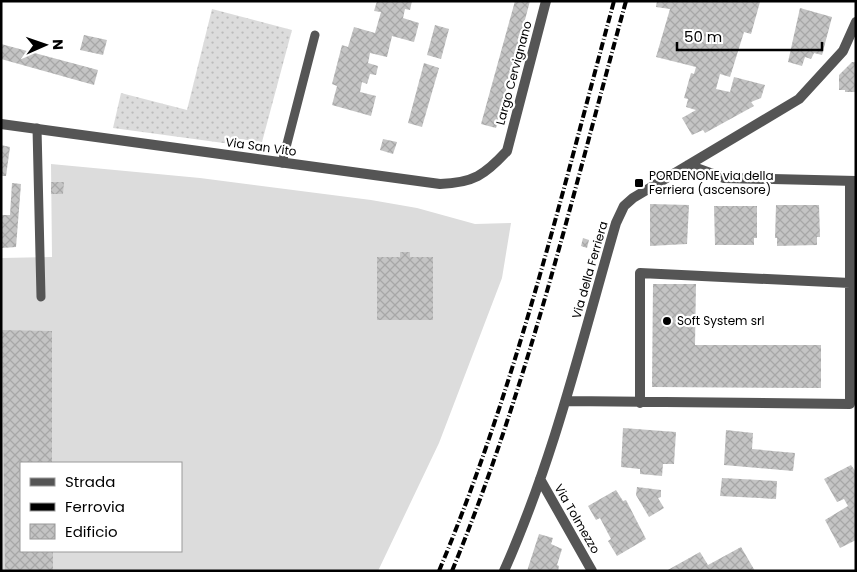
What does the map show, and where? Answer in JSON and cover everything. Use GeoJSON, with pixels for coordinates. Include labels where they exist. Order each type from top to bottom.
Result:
{"type":"FeatureCollection","features":[{"type":"Feature","properties":{"kind":"street","name":"Largo Cervignano"},"geometry":{"type":"LineString","coordinates":[[506,151],[546,1]]}},
{"type":"Feature","properties":{"kind":"street","name":"Via della Ferriera"},"geometry":{"type":"LineString","coordinates":[[504,571],[522,531],[566,401],[616,223],[624,206],[688,165],[799,99],[843,50],[856,22]]}},
{"type":"Feature","properties":{"kind":"street","name":"Via San Vito"},"geometry":{"type":"LineString","coordinates":[[1,124],[440,184],[455,184],[473,180],[490,170],[506,151]]}},
{"type":"Feature","properties":{"kind":"street"},"geometry":{"type":"LineString","coordinates":[[566,401],[640,404],[850,404],[850,283],[853,181],[724,178],[688,165]]}},
{"type":"Feature","properties":{"kind":"street"},"geometry":{"type":"LineString","coordinates":[[640,404],[640,274],[850,283]]}},
{"type":"Feature","properties":{"kind":"street","name":"Via Tolmezzo"},"geometry":{"type":"LineString","coordinates":[[540,479],[592,571]]}},
{"type":"Feature","properties":{"kind":"lane"},"geometry":{"type":"LineString","coordinates":[[282,163],[315,35]]}},
{"type":"Feature","properties":{"kind":"lane"},"geometry":{"type":"LineString","coordinates":[[38,128],[42,298]]}},
{"type":"Feature","properties":{"kind":"shaded area"},"geometry":{"type":"Polygon","coordinates":[[[212,9],[292,30],[262,142],[233,138],[231,144],[113,128],[121,93],[187,110],[212,9]]]}},
{"type":"Feature","properties":{"kind":"shaded area"},"geometry":{"type":"Polygon","coordinates":[[[51,164],[200,178],[371,200],[417,208],[475,224],[511,223],[502,278],[439,443],[378,571],[1,571],[1,258],[52,257],[51,164]]]}},
{"type":"Feature","properties":{"kind":"building"},"geometry":{"type":"Polygon","coordinates":[[[377,1],[412,1],[410,10],[405,9],[403,18],[419,23],[414,42],[392,36],[387,57],[370,53],[368,63],[378,66],[376,75],[370,74],[367,84],[362,82],[360,92],[376,96],[371,116],[332,105],[337,86],[332,84],[342,45],[348,47],[354,27],[375,33],[381,12],[374,11],[377,1]]]}},
{"type":"Feature","properties":{"kind":"building"},"geometry":{"type":"Polygon","coordinates":[[[515,1],[530,1],[496,128],[481,124],[515,1]]]}},
{"type":"Feature","properties":{"kind":"building"},"geometry":{"type":"Polygon","coordinates":[[[657,1],[760,2],[751,34],[744,32],[730,77],[720,74],[716,89],[730,92],[734,77],[765,85],[761,98],[751,102],[754,106],[705,133],[703,130],[692,135],[682,118],[696,110],[686,107],[688,99],[684,98],[691,73],[694,74],[696,67],[656,57],[670,9],[656,7],[657,1]]]}},
{"type":"Feature","properties":{"kind":"building"},"geometry":{"type":"Polygon","coordinates":[[[800,8],[832,17],[822,55],[814,53],[811,59],[805,57],[802,66],[788,62],[800,8]]]}},
{"type":"Feature","properties":{"kind":"building"},"geometry":{"type":"Polygon","coordinates":[[[435,25],[449,29],[441,59],[427,55],[435,25]]]}},
{"type":"Feature","properties":{"kind":"building"},"geometry":{"type":"Polygon","coordinates":[[[84,35],[107,40],[103,55],[80,50],[84,35]]]}},
{"type":"Feature","properties":{"kind":"building"},"geometry":{"type":"Polygon","coordinates":[[[1,44],[98,70],[94,85],[1,59],[1,44]]]}},
{"type":"Feature","properties":{"kind":"building"},"geometry":{"type":"Polygon","coordinates":[[[852,62],[856,62],[856,92],[839,90],[839,75],[852,62]]]}},
{"type":"Feature","properties":{"kind":"building"},"geometry":{"type":"Polygon","coordinates":[[[424,63],[439,68],[422,127],[408,123],[424,63]]]}},
{"type":"Feature","properties":{"kind":"building"},"geometry":{"type":"Polygon","coordinates":[[[383,139],[397,142],[393,154],[380,150],[383,139]]]}},
{"type":"Feature","properties":{"kind":"building"},"geometry":{"type":"Polygon","coordinates":[[[1,145],[10,147],[6,176],[1,176],[1,145]]]}},
{"type":"Feature","properties":{"kind":"building"},"geometry":{"type":"Polygon","coordinates":[[[51,182],[64,182],[63,194],[51,194],[51,182]]]}},
{"type":"Feature","properties":{"kind":"building"},"geometry":{"type":"Polygon","coordinates":[[[12,183],[21,184],[16,247],[2,248],[1,215],[10,215],[12,183]]]}},
{"type":"Feature","properties":{"kind":"building"},"geometry":{"type":"Polygon","coordinates":[[[650,204],[689,205],[687,244],[650,246],[650,204]]]}},
{"type":"Feature","properties":{"kind":"building"},"geometry":{"type":"Polygon","coordinates":[[[776,205],[819,205],[820,237],[817,237],[817,245],[777,246],[777,238],[775,238],[776,205]]]}},
{"type":"Feature","properties":{"kind":"building"},"geometry":{"type":"Polygon","coordinates":[[[714,206],[757,206],[757,238],[754,238],[754,245],[715,245],[714,206]]]}},
{"type":"Feature","properties":{"kind":"building"},"geometry":{"type":"Polygon","coordinates":[[[583,238],[589,240],[587,248],[581,246],[583,238]]]}},
{"type":"Feature","properties":{"kind":"building"},"geometry":{"type":"Polygon","coordinates":[[[400,252],[410,252],[410,257],[433,257],[433,320],[377,320],[377,257],[400,257],[400,252]]]}},
{"type":"Feature","properties":{"kind":"building"},"geometry":{"type":"Polygon","coordinates":[[[653,284],[696,284],[695,345],[821,345],[821,388],[652,387],[653,284]]]}},
{"type":"Feature","properties":{"kind":"building"},"geometry":{"type":"Polygon","coordinates":[[[2,330],[52,331],[52,462],[20,462],[20,552],[53,552],[53,571],[5,571],[2,330]]]}},
{"type":"Feature","properties":{"kind":"building"},"geometry":{"type":"Polygon","coordinates":[[[623,428],[676,432],[674,464],[663,464],[662,476],[640,474],[640,469],[621,467],[623,428]]]}},
{"type":"Feature","properties":{"kind":"building"},"geometry":{"type":"Polygon","coordinates":[[[726,430],[753,433],[752,449],[795,453],[793,471],[724,465],[726,430]]]}},
{"type":"Feature","properties":{"kind":"building"},"geometry":{"type":"Polygon","coordinates":[[[851,465],[856,472],[856,540],[840,548],[825,520],[848,506],[844,499],[837,502],[824,479],[851,465]]]}},
{"type":"Feature","properties":{"kind":"building"},"geometry":{"type":"Polygon","coordinates":[[[722,478],[777,481],[776,499],[720,496],[722,478]]]}},
{"type":"Feature","properties":{"kind":"building"},"geometry":{"type":"Polygon","coordinates":[[[637,487],[661,490],[661,497],[658,498],[664,508],[649,517],[636,495],[637,487]]]}},
{"type":"Feature","properties":{"kind":"building"},"geometry":{"type":"Polygon","coordinates":[[[616,490],[623,501],[626,500],[646,539],[617,556],[608,541],[611,539],[600,518],[596,520],[588,506],[616,490]]]}},
{"type":"Feature","properties":{"kind":"building"},"geometry":{"type":"Polygon","coordinates":[[[539,534],[553,538],[551,544],[562,549],[557,565],[559,566],[558,571],[527,571],[539,534]]]}},
{"type":"Feature","properties":{"kind":"building"},"geometry":{"type":"Polygon","coordinates":[[[741,547],[755,571],[666,571],[700,552],[708,565],[741,547]]]}},
{"type":"Feature","properties":{"kind":"railway"},"geometry":{"type":"LineString","coordinates":[[439,571],[492,431],[536,289],[614,1]]}},
{"type":"Feature","properties":{"kind":"railway"},"geometry":{"type":"LineString","coordinates":[[452,571],[504,431],[548,289],[626,1]]}},
{"type":"Feature","properties":{"kind":"place","name":"PORDENONE via della Ferriera (ascensore)"},"geometry":{"type":"Point","coordinates":[639,183]}},
{"type":"Feature","properties":{"kind":"place","name":"Soft System srl"},"geometry":{"type":"Point","coordinates":[667,321]}}]}
